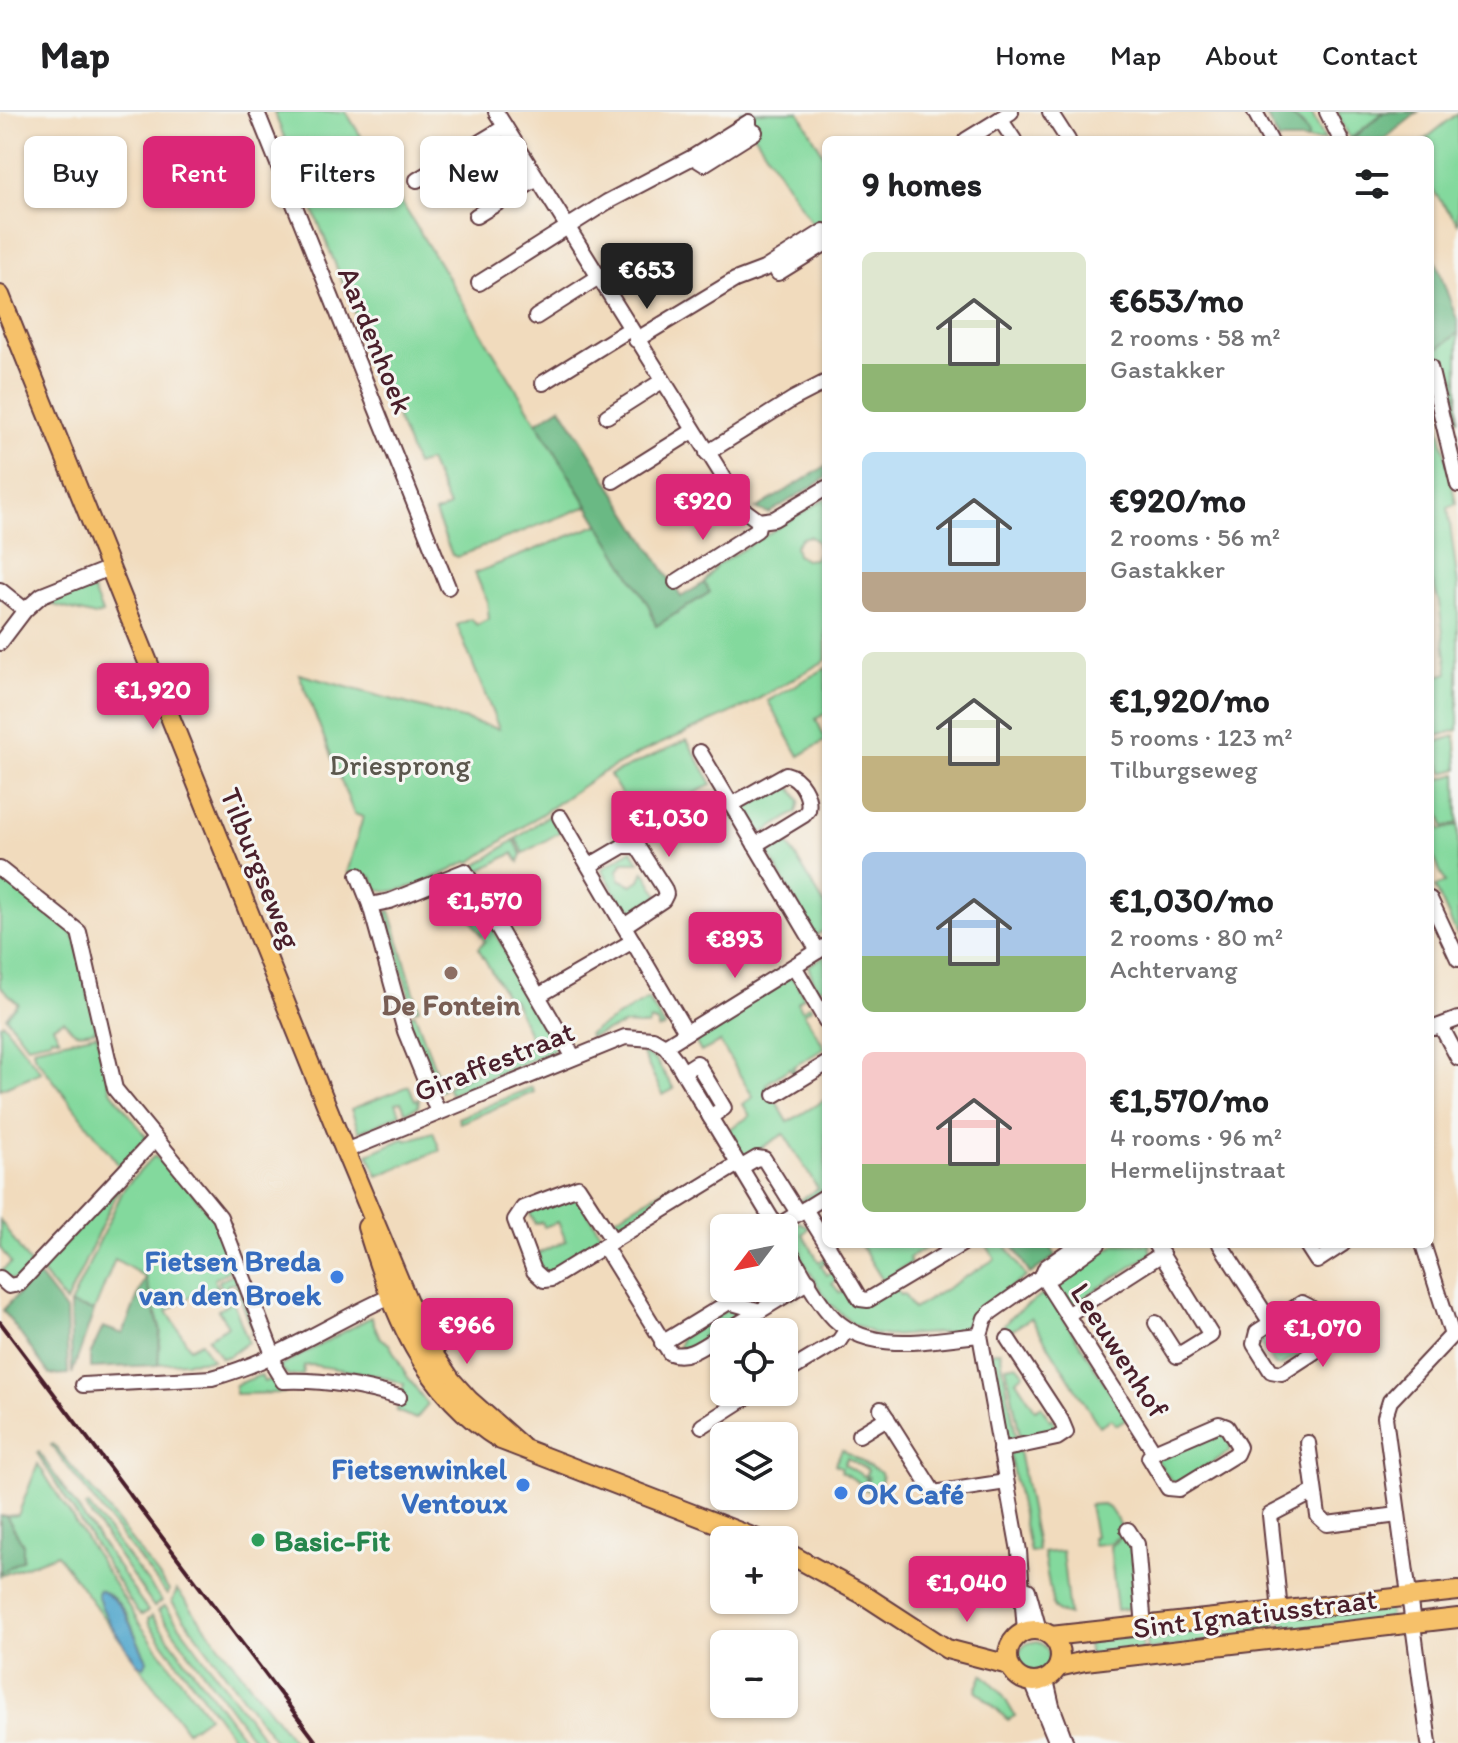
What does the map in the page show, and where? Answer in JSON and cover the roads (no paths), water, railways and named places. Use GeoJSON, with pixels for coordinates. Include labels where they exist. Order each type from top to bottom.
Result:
{"type":"FeatureCollection","features":[{"type":"Feature","properties":{"kind":"main road","name":"Tilburgseweg"},"geometry":{"type":"LineString","coordinates":[[0,295],[345,1151],[379,1267],[397,1293],[414,1350],[448,1399],[501,1440],[724,1526]]}},
{"type":"Feature","properties":{"kind":"main road"},"geometry":{"type":"LineString","coordinates":[[798,1559],[864,1595],[921,1632],[1009,1656]]}},
{"type":"Feature","properties":{"kind":"main road","name":"Sint Ignatiusstraat"},"geometry":{"type":"LineString","coordinates":[[1038,1633],[1144,1627],[1458,1591]]}},
{"type":"Feature","properties":{"kind":"main road","name":"Sint Ignatiusstraat"},"geometry":{"type":"LineString","coordinates":[[1046,1676],[1085,1661],[1458,1618]]}},
{"type":"Feature","properties":{"kind":"main road"},"geometry":{"type":"LineString","coordinates":[[1038,1633],[1060,1650],[1046,1676],[1018,1677],[1009,1656],[1013,1640],[1038,1633]]}},
{"type":"Feature","properties":{"kind":"street","name":"Aardenhoek"},"geometry":{"type":"LineString","coordinates":[[257,112],[448,587]]}},
{"type":"Feature","properties":{"kind":"street"},"geometry":{"type":"LineString","coordinates":[[1050,112],[1065,136]]}},
{"type":"Feature","properties":{"kind":"street"},"geometry":{"type":"LineString","coordinates":[[1255,112],[1268,136]]}},
{"type":"Feature","properties":{"kind":"street"},"geometry":{"type":"LineString","coordinates":[[1327,112],[1339,136]]}},
{"type":"Feature","properties":{"kind":"street"},"geometry":{"type":"LineString","coordinates":[[972,136],[1006,115],[1013,136]]}},
{"type":"Feature","properties":{"kind":"street"},"geometry":{"type":"LineString","coordinates":[[417,180],[499,116],[744,510],[759,521],[774,519],[822,490]]}},
{"type":"Feature","properties":{"kind":"street"},"geometry":{"type":"LineString","coordinates":[[479,283],[607,202],[752,127]]}},
{"type":"Feature","properties":{"kind":"street"},"geometry":{"type":"LineString","coordinates":[[476,216],[537,179]]}},
{"type":"Feature","properties":{"kind":"street"},"geometry":{"type":"LineString","coordinates":[[543,383],[677,314],[735,280],[822,239]]}},
{"type":"Feature","properties":{"kind":"street"},"geometry":{"type":"LineString","coordinates":[[536,317],[597,278]]}},
{"type":"Feature","properties":{"kind":"street"},"geometry":{"type":"LineString","coordinates":[[1434,379],[1452,432],[1458,485]]}},
{"type":"Feature","properties":{"kind":"street"},"geometry":{"type":"LineString","coordinates":[[607,416],[662,381]]}},
{"type":"Feature","properties":{"kind":"street"},"geometry":{"type":"LineString","coordinates":[[707,453],[822,384]]}},
{"type":"Feature","properties":{"kind":"street"},"geometry":{"type":"LineString","coordinates":[[613,481],[693,431]]}},
{"type":"Feature","properties":{"kind":"street"},"geometry":{"type":"LineString","coordinates":[[669,516],[724,480]]}},
{"type":"Feature","properties":{"kind":"street"},"geometry":{"type":"LineString","coordinates":[[676,582],[757,530],[759,521]]}},
{"type":"Feature","properties":{"kind":"street"},"geometry":{"type":"LineString","coordinates":[[0,643],[25,610],[42,595],[110,568]]}},
{"type":"Feature","properties":{"kind":"street"},"geometry":{"type":"LineString","coordinates":[[0,590],[25,610]]}},
{"type":"Feature","properties":{"kind":"street"},"geometry":{"type":"LineString","coordinates":[[700,752],[822,949],[665,1046],[769,1214]]}},
{"type":"Feature","properties":{"kind":"street"},"geometry":{"type":"LineString","coordinates":[[731,805],[786,774],[797,779],[808,797],[808,810],[804,815],[755,845]]}},
{"type":"Feature","properties":{"kind":"street"},"geometry":{"type":"LineString","coordinates":[[560,817],[686,1032]]}},
{"type":"Feature","properties":{"kind":"street"},"geometry":{"type":"LineString","coordinates":[[589,866],[631,844],[642,850],[657,875],[666,894],[663,900],[624,926]]}},
{"type":"Feature","properties":{"kind":"street"},"geometry":{"type":"LineString","coordinates":[[0,869],[79,932],[115,1089],[220,1217],[274,1357],[275,1368],[283,1381],[314,1379],[373,1389],[399,1397]]}},
{"type":"Feature","properties":{"kind":"street"},"geometry":{"type":"LineString","coordinates":[[370,905],[390,901],[465,871],[573,1056]]}},
{"type":"Feature","properties":{"kind":"street"},"geometry":{"type":"LineString","coordinates":[[358,875],[370,905],[405,1031],[438,1112]]}},
{"type":"Feature","properties":{"kind":"street"},"geometry":{"type":"LineString","coordinates":[[1434,908],[1458,959]]}},
{"type":"Feature","properties":{"kind":"street"},"geometry":{"type":"LineString","coordinates":[[538,996],[633,941]]}},
{"type":"Feature","properties":{"kind":"street"},"geometry":{"type":"LineString","coordinates":[[794,966],[822,1014]]}},
{"type":"Feature","properties":{"kind":"street"},"geometry":{"type":"LineString","coordinates":[[1458,1019],[1434,1029],[1458,1058]]}},
{"type":"Feature","properties":{"kind":"street","name":"Giraffestraat"},"geometry":{"type":"LineString","coordinates":[[345,1151],[625,1037],[653,1039],[665,1046]]}},
{"type":"Feature","properties":{"kind":"street"},"geometry":{"type":"LineString","coordinates":[[775,1095],[822,1066]]}},
{"type":"Feature","properties":{"kind":"street"},"geometry":{"type":"LineString","coordinates":[[0,1278],[9,1286],[19,1284],[155,1139]]}},
{"type":"Feature","properties":{"kind":"street"},"geometry":{"type":"LineString","coordinates":[[710,1341],[690,1354],[679,1357],[670,1353],[662,1343],[609,1243],[578,1187],[523,1208],[515,1220],[534,1271],[544,1280],[551,1279],[609,1243],[739,1166],[757,1158],[764,1159],[822,1239]]}},
{"type":"Feature","properties":{"kind":"street"},"geometry":{"type":"LineString","coordinates":[[798,1214],[822,1198]]}},
{"type":"Feature","properties":{"kind":"street"},"geometry":{"type":"LineString","coordinates":[[828,1248],[860,1299],[868,1300],[955,1248]]}},
{"type":"Feature","properties":{"kind":"street"},"geometry":{"type":"LineString","coordinates":[[1038,1633],[1021,1566],[980,1335],[985,1318],[991,1312],[1042,1276],[1046,1267],[1073,1248]]}},
{"type":"Feature","properties":{"kind":"street"},"geometry":{"type":"LineString","coordinates":[[1042,1276],[1053,1276],[1092,1248]]}},
{"type":"Feature","properties":{"kind":"street"},"geometry":{"type":"LineString","coordinates":[[1223,1248],[1271,1323]]}},
{"type":"Feature","properties":{"kind":"street"},"geometry":{"type":"LineString","coordinates":[[1309,1248],[1317,1261],[1337,1248]]}},
{"type":"Feature","properties":{"kind":"street"},"geometry":{"type":"LineString","coordinates":[[1424,1248],[1455,1338],[1390,1401],[1385,1417],[1429,1743]]}},
{"type":"Feature","properties":{"kind":"street"},"geometry":{"type":"LineString","coordinates":[[1067,1315],[1158,1249],[1211,1335],[1177,1356],[1156,1323]]}},
{"type":"Feature","properties":{"kind":"street"},"geometry":{"type":"LineString","coordinates":[[798,1263],[828,1313],[847,1329],[863,1336],[887,1342],[980,1335]]}},
{"type":"Feature","properties":{"kind":"street","name":"Leeuwenhof"},"geometry":{"type":"LineString","coordinates":[[1042,1276],[1154,1452]]}},
{"type":"Feature","properties":{"kind":"street"},"geometry":{"type":"LineString","coordinates":[[748,1318],[809,1281]]}},
{"type":"Feature","properties":{"kind":"street"},"geometry":{"type":"LineString","coordinates":[[83,1385],[212,1378],[274,1357],[397,1293]]}},
{"type":"Feature","properties":{"kind":"street"},"geometry":{"type":"LineString","coordinates":[[662,1343],[729,1302],[760,1311]]}},
{"type":"Feature","properties":{"kind":"street"},"geometry":{"type":"LineString","coordinates":[[1302,1303],[1314,1308],[1329,1331],[1328,1343],[1282,1373],[1271,1371],[1254,1344],[1257,1332],[1271,1323],[1302,1303]]}},
{"type":"Feature","properties":{"kind":"street"},"geometry":{"type":"LineString","coordinates":[[798,1366],[839,1341],[847,1329]]}},
{"type":"Feature","properties":{"kind":"street"},"geometry":{"type":"LineString","coordinates":[[1000,1450],[1057,1438],[1066,1432],[1008,1339]]}},
{"type":"Feature","properties":{"kind":"street"},"geometry":{"type":"LineString","coordinates":[[702,1426],[733,1406]]}},
{"type":"Feature","properties":{"kind":"street"},"geometry":{"type":"LineString","coordinates":[[859,1435],[884,1413],[934,1493],[1006,1482]]}},
{"type":"Feature","properties":{"kind":"street","name":"Leeuwenhof"},"geometry":{"type":"LineString","coordinates":[[1219,1424],[1227,1427],[1239,1447],[1236,1454],[1179,1489],[1168,1488],[1149,1457],[1154,1452],[1219,1424]]}},
{"type":"Feature","properties":{"kind":"street"},"geometry":{"type":"LineString","coordinates":[[1308,1443],[1318,1516],[1327,1524],[1398,1515]]}},
{"type":"Feature","properties":{"kind":"street","name":"Sint Ignatiusstraat"},"geometry":{"type":"LineString","coordinates":[[1280,1611],[1270,1515],[1314,1492]]}},
{"type":"Feature","properties":{"kind":"street","name":"Sint Ignatiusstraat"},"geometry":{"type":"LineString","coordinates":[[1128,1530],[1137,1544],[1144,1627]]}},
{"type":"Feature","properties":{"kind":"street"},"geometry":{"type":"LineString","coordinates":[[1046,1676],[1057,1743]]}},
{"type":"Feature","properties":{"kind":"street"},"geometry":{"type":"LineString","coordinates":[[1046,1676],[1052,1706],[1066,1743]]}},
{"type":"Feature","properties":{"kind":"water"},"geometry":{"type":"Polygon","coordinates":[[[99,1590],[117,1603],[129,1620],[147,1660],[144,1667],[138,1664],[109,1622],[100,1603],[99,1590]]]}},
{"type":"Feature","properties":{"kind":"railway"},"geometry":{"type":"LineString","coordinates":[[0,1322],[317,1743]]}},
{"type":"Feature","properties":{"kind":"place","name":"De Fontein"},"geometry":{"type":"Point","coordinates":[451,973]}},
{"type":"Feature","properties":{"kind":"place","name":"Fietsen Breda van den Broek"},"geometry":{"type":"Point","coordinates":[337,1277]}},
{"type":"Feature","properties":{"kind":"place","name":"Fietsenwinkel Ventoux"},"geometry":{"type":"Point","coordinates":[523,1485]}},
{"type":"Feature","properties":{"kind":"place","name":"OK Café"},"geometry":{"type":"Point","coordinates":[841,1493]}},
{"type":"Feature","properties":{"kind":"place","name":"Basic-Fit"},"geometry":{"type":"Point","coordinates":[258,1540]}},
{"type":"Feature","properties":{"kind":"park label","name":"Driesprong"},"geometry":{"type":"Point","coordinates":[400,764]}}]}
